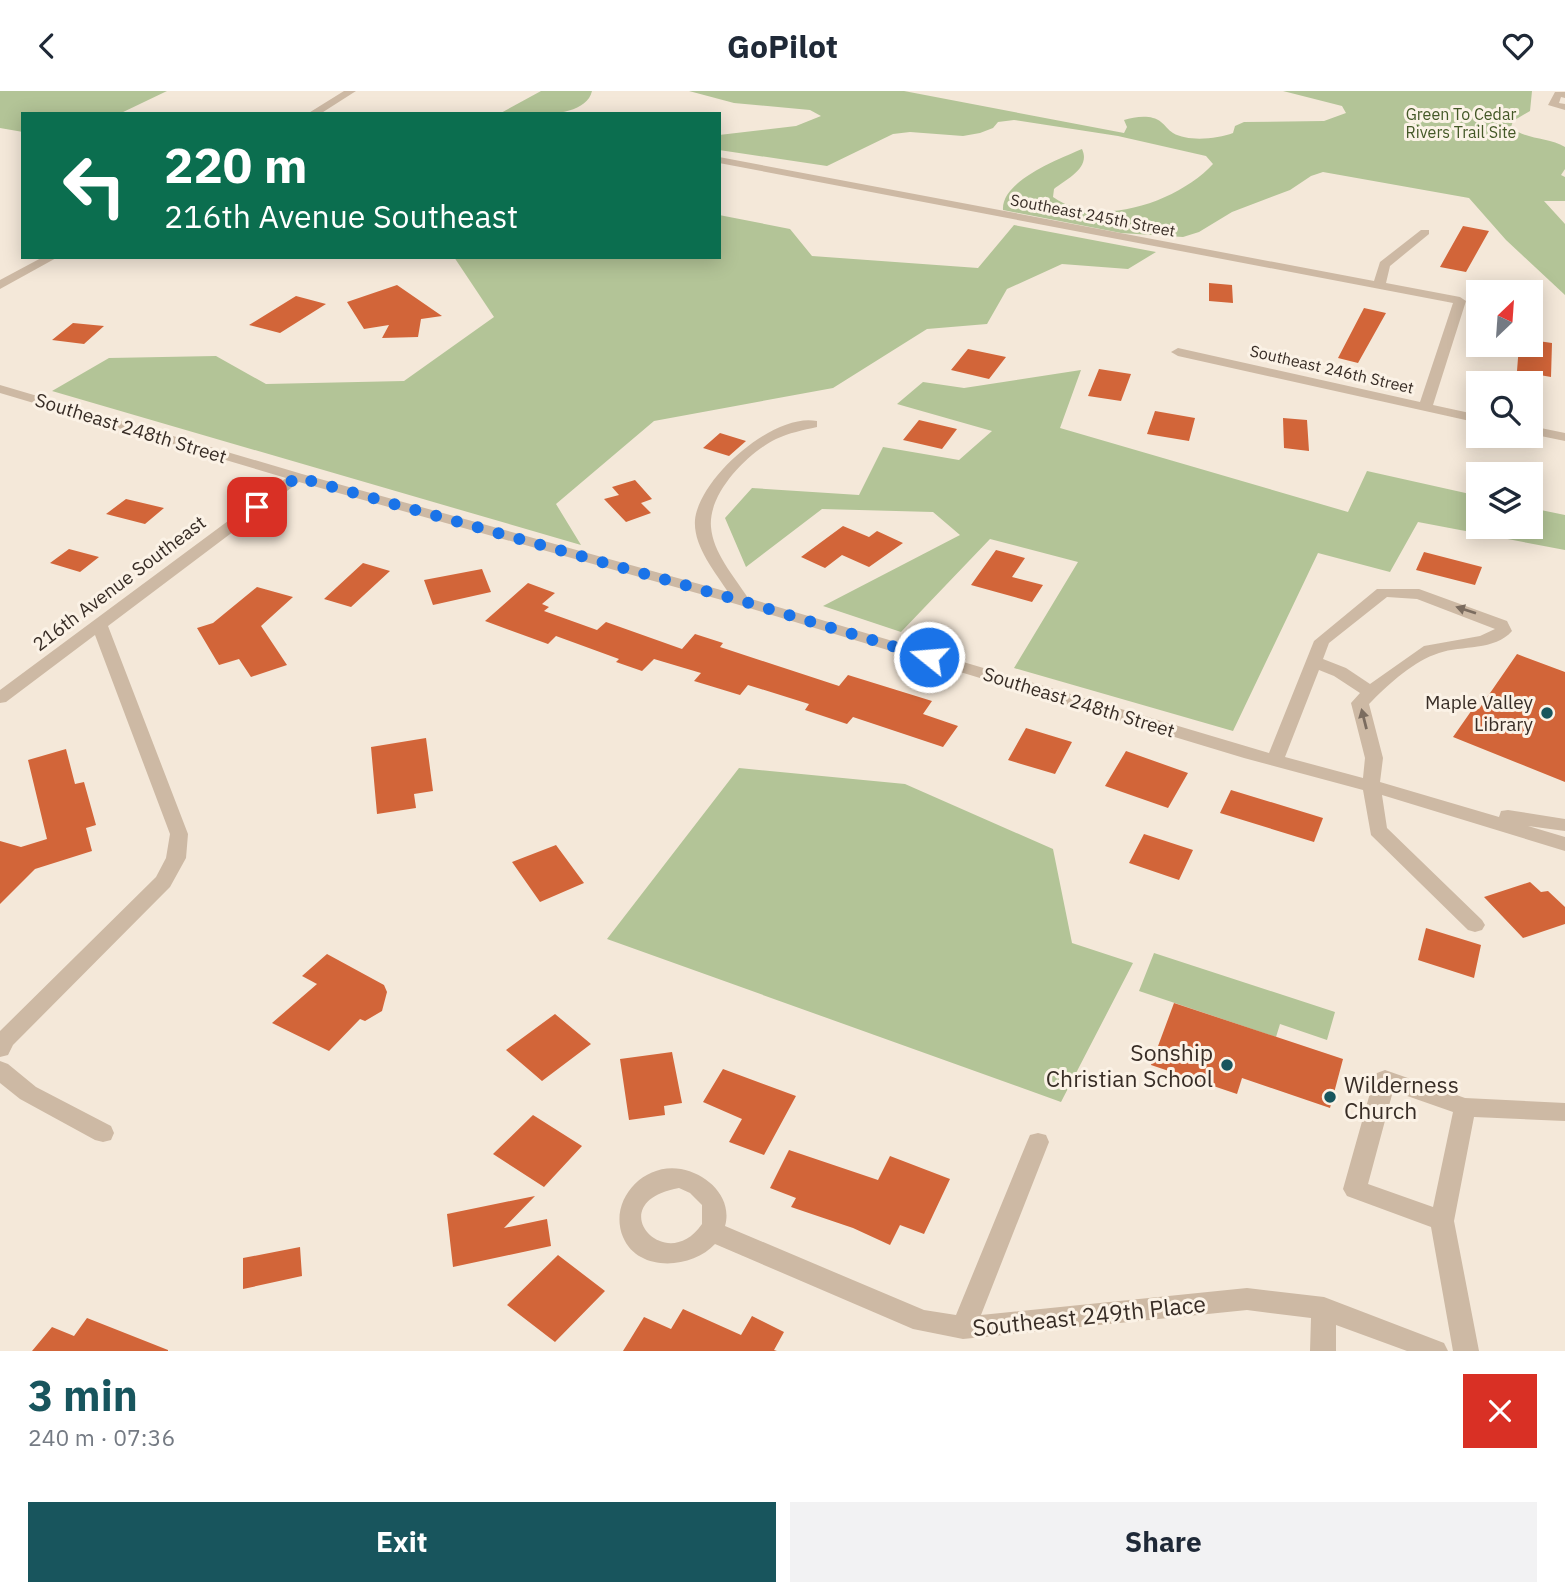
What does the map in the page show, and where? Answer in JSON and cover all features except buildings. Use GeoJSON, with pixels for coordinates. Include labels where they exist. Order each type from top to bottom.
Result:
{"type":"FeatureCollection","features":[{"type":"Feature","properties":{"kind":"street"},"geometry":{"type":"LineString","coordinates":[[315,112],[351,91]]}},
{"type":"Feature","properties":{"kind":"street"},"geometry":{"type":"LineString","coordinates":[[1565,95],[1558,94],[1553,105],[1565,107]]}},
{"type":"Feature","properties":{"kind":"street","name":"Southeast 245th Street"},"geometry":{"type":"LineString","coordinates":[[721,160],[1460,301],[1425,408]]}},
{"type":"Feature","properties":{"kind":"street"},"geometry":{"type":"LineString","coordinates":[[1378,285],[1384,265],[1425,232]]}},
{"type":"Feature","properties":{"kind":"street"},"geometry":{"type":"LineString","coordinates":[[0,285],[48,259]]}},
{"type":"Feature","properties":{"kind":"street","name":"Southeast 246th Street"},"geometry":{"type":"LineString","coordinates":[[1178,352],[1466,416]]}},
{"type":"Feature","properties":{"kind":"street","name":"Southeast 248th Street"},"geometry":{"type":"LineString","coordinates":[[0,389],[297,477],[742,601],[1275,760],[1432,802],[1565,844]]}},
{"type":"Feature","properties":{"kind":"street"},"geometry":{"type":"LineString","coordinates":[[742,601],[710,549],[702,520],[710,496],[761,442],[783,430],[812,423]]}},
{"type":"Feature","properties":{"kind":"street"},"geometry":{"type":"LineString","coordinates":[[1543,432],[1565,437]]}},
{"type":"Feature","properties":{"kind":"street","name":"216th Avenue Southeast"},"geometry":{"type":"LineString","coordinates":[[0,698],[297,477]]}},
{"type":"Feature","properties":{"kind":"street"},"geometry":{"type":"LineString","coordinates":[[1275,760],[1322,641],[1383,591],[1419,594],[1501,624],[1504,631],[1497,636],[1477,643],[1431,650],[1369,691],[1360,703],[1374,758],[1371,785],[1378,831],[1475,925]]}},
{"type":"Feature","properties":{"kind":"street"},"geometry":{"type":"LineString","coordinates":[[0,1049],[5,1039],[163,882],[176,858],[179,834],[99,625]]}},
{"type":"Feature","properties":{"kind":"street"},"geometry":{"type":"LineString","coordinates":[[1315,662],[1327,665],[1369,691]]}},
{"type":"Feature","properties":{"kind":"street","name":"Southeast 248th Street"},"geometry":{"type":"LineString","coordinates":[[1432,802],[1565,825]]}},
{"type":"Feature","properties":{"kind":"street"},"geometry":{"type":"LineString","coordinates":[[0,1069],[22,1089],[103,1133]]}},
{"type":"Feature","properties":{"kind":"street"},"geometry":{"type":"LineString","coordinates":[[1442,1220],[1355,1189],[1385,1079],[1465,1107],[1565,1112]]}},
{"type":"Feature","properties":{"kind":"street"},"geometry":{"type":"LineString","coordinates":[[1465,1107],[1442,1220],[1466,1351]]}},
{"type":"Feature","properties":{"kind":"street"},"geometry":{"type":"LineString","coordinates":[[962,1328],[1038,1142]]}},
{"type":"Feature","properties":{"kind":"street","name":"Southeast 249th Place"},"geometry":{"type":"LineString","coordinates":[[711,1231],[922,1321],[962,1328],[1247,1299],[1285,1300],[1324,1308],[1435,1351]]}},
{"type":"Feature","properties":{"kind":"street"},"geometry":{"type":"LineString","coordinates":[[1323,1351],[1324,1308]]}},
{"type":"Feature","properties":{"kind":"green space"},"geometry":{"type":"Polygon","coordinates":[[[0,91],[167,91],[123,112],[21,112],[21,132],[0,128],[0,91]]]}},
{"type":"Feature","properties":{"kind":"green space"},"geometry":{"type":"Polygon","coordinates":[[[541,91],[592,91],[587,101],[566,111],[503,112],[541,91]]]}},
{"type":"Feature","properties":{"kind":"green space","name":"Green To Cedar Rivers Trail Site"},"geometry":{"type":"Polygon","coordinates":[[[689,91],[904,91],[1124,133],[1127,127],[1124,120],[1148,117],[1157,119],[1179,136],[1203,139],[1233,133],[1235,126],[1244,122],[1324,121],[1346,113],[1342,106],[1283,91],[1532,91],[1530,111],[1513,121],[1511,127],[1523,134],[1565,147],[1565,169],[1561,175],[1565,177],[1565,201],[1544,201],[1565,224],[1565,295],[1506,240],[1469,198],[1323,172],[1311,176],[1290,190],[1232,212],[1199,232],[1183,237],[1121,233],[1003,210],[1005,199],[1011,190],[1033,172],[1082,149],[1084,156],[1081,167],[1054,189],[1053,197],[1072,207],[1093,211],[1138,207],[1160,199],[1180,189],[1213,164],[1206,156],[1118,136],[1014,120],[998,122],[993,128],[963,136],[910,132],[893,134],[827,166],[721,150],[721,135],[796,126],[821,116],[810,110],[734,103],[689,91]]]}},
{"type":"Feature","properties":{"kind":"green space"},"geometry":{"type":"Polygon","coordinates":[[[721,215],[790,229],[812,256],[978,268],[1014,225],[1156,252],[1128,269],[1062,264],[1007,289],[987,324],[927,329],[833,388],[654,421],[556,504],[581,545],[52,391],[109,358],[216,356],[266,384],[404,381],[494,317],[455,259],[721,259],[721,215]]]}},
{"type":"Feature","properties":{"kind":"green space"},"geometry":{"type":"Polygon","coordinates":[[[1081,370],[1060,428],[1348,512],[1367,471],[1466,493],[1466,531],[1418,522],[1390,572],[1318,553],[1233,731],[1014,668],[1078,562],[990,539],[901,632],[823,606],[960,535],[933,512],[822,509],[746,567],[725,518],[752,488],[859,495],[883,447],[959,460],[992,431],[897,404],[923,382],[964,388],[1081,370]]]}},
{"type":"Feature","properties":{"kind":"green space"},"geometry":{"type":"Polygon","coordinates":[[[1543,510],[1565,515],[1565,550],[1507,539],[1543,539],[1543,510]]]}},
{"type":"Feature","properties":{"kind":"green space"},"geometry":{"type":"Polygon","coordinates":[[[739,768],[905,784],[1053,849],[1072,943],[1133,963],[1061,1102],[607,939],[739,768]]]}},
{"type":"Feature","properties":{"kind":"green space"},"geometry":{"type":"Polygon","coordinates":[[[1154,953],[1335,1012],[1327,1040],[1280,1024],[1276,1037],[1139,991],[1154,953]]]}},
{"type":"Feature","properties":{"kind":"place","name":"Maple Valley Library"},"geometry":{"type":"Point","coordinates":[1547,713]}},
{"type":"Feature","properties":{"kind":"place","name":"Sonship Christian School"},"geometry":{"type":"Point","coordinates":[1227,1065]}},
{"type":"Feature","properties":{"kind":"place","name":"Wilderness Church"},"geometry":{"type":"Point","coordinates":[1330,1097]}},
{"type":"Feature","properties":{"kind":"route"},"geometry":{"type":"LineString","coordinates":[[257,507],[297,477],[742,601],[929,657]]}}]}
